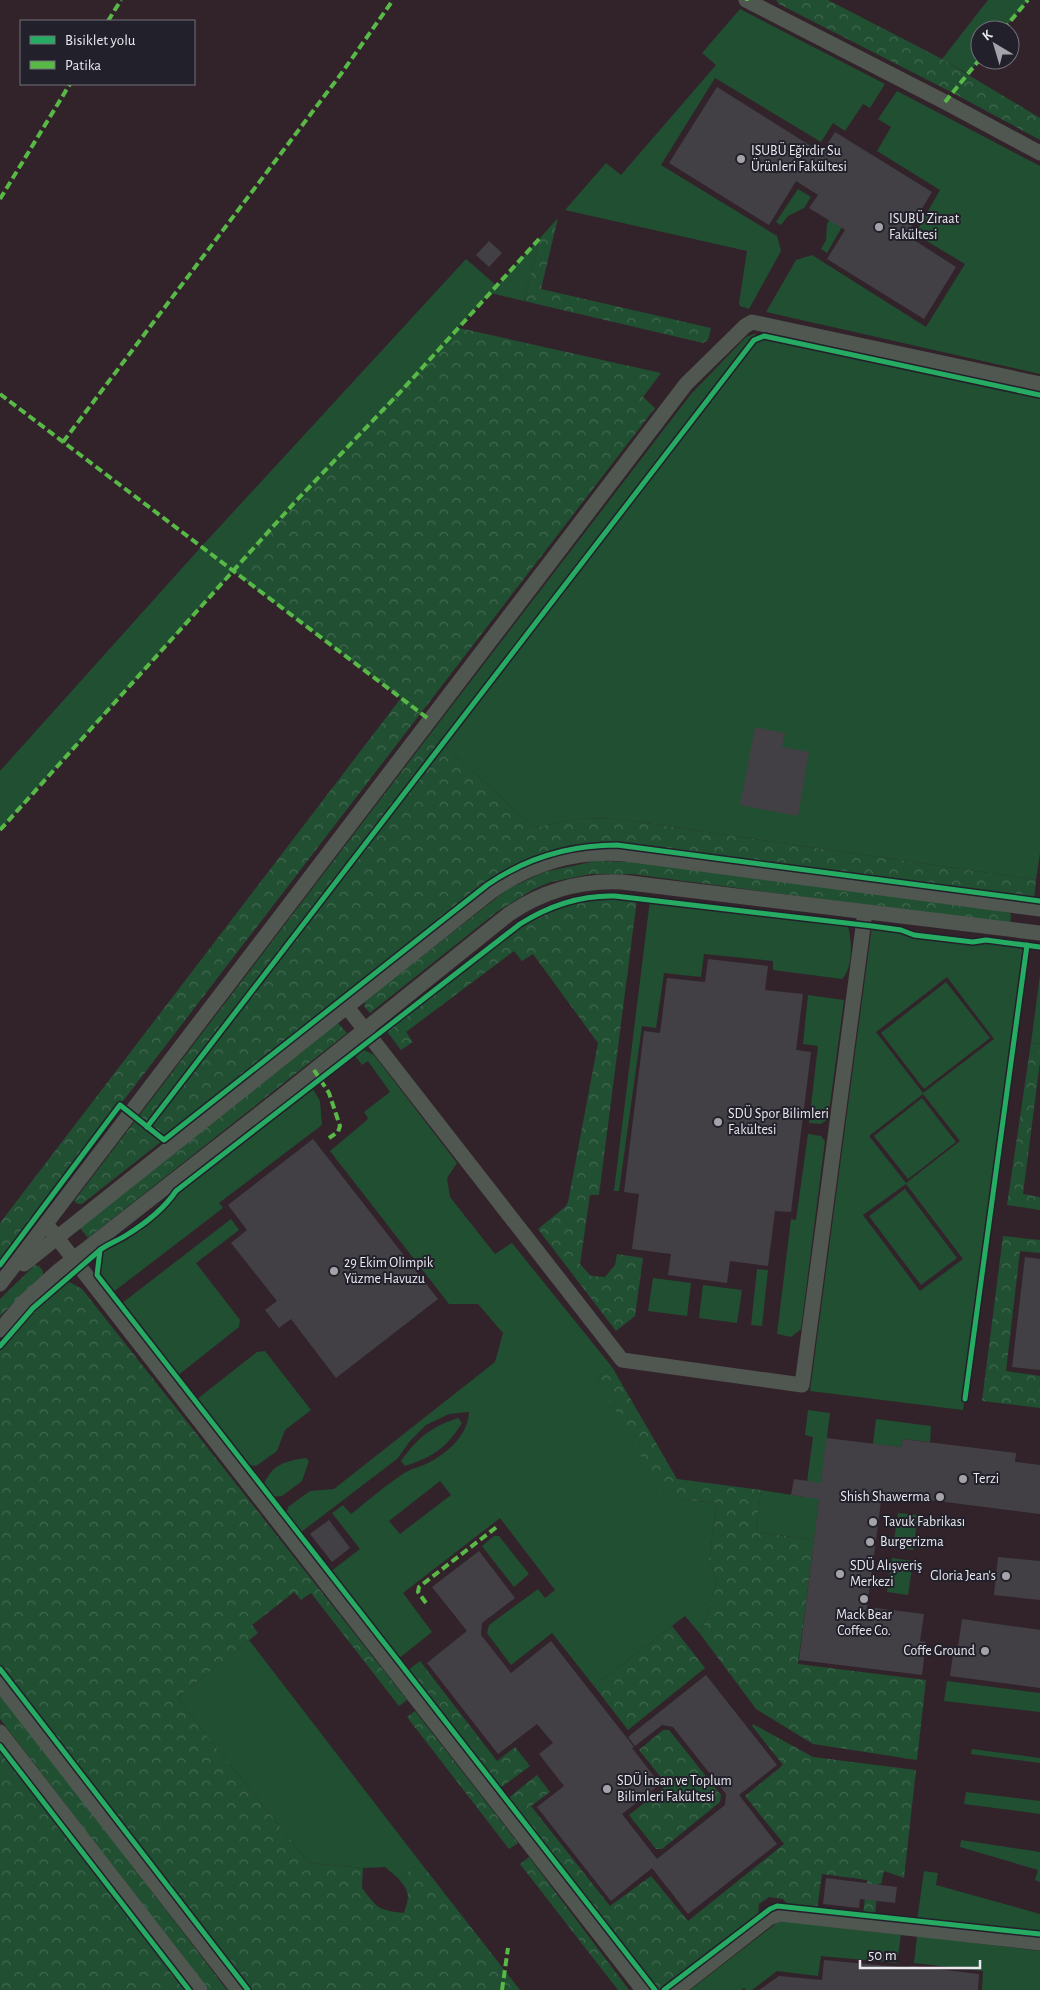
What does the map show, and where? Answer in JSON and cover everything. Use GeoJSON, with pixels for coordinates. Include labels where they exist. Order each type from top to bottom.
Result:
{"type":"FeatureCollection","features":[{"type":"Feature","properties":{"kind":"street"},"geometry":{"type":"LineString","coordinates":[[746,0],[1040,153]]}},
{"type":"Feature","properties":{"kind":"street"},"geometry":{"type":"LineString","coordinates":[[0,1285],[686,384],[745,326],[752,322],[1040,384]]}},
{"type":"Feature","properties":{"kind":"street"},"geometry":{"type":"LineString","coordinates":[[0,1285],[55,1237],[501,885],[518,875],[546,863],[585,854],[615,853],[1040,910],[1039,933],[622,882],[588,883],[563,888],[531,900],[509,914],[73,1260],[25,1301],[0,1330]]}},
{"type":"Feature","properties":{"kind":"street"},"geometry":{"type":"LineString","coordinates":[[347,1007],[622,1360],[802,1385],[865,912]]}},
{"type":"Feature","properties":{"kind":"street"},"geometry":{"type":"LineString","coordinates":[[50,1217],[50,1229],[55,1237],[643,1990]]}},
{"type":"Feature","properties":{"kind":"street"},"geometry":{"type":"LineString","coordinates":[[0,1684],[238,1990]]}},
{"type":"Feature","properties":{"kind":"street"},"geometry":{"type":"LineString","coordinates":[[0,1732],[200,1990]]}},
{"type":"Feature","properties":{"kind":"street"},"geometry":{"type":"LineString","coordinates":[[677,1990],[769,1918],[780,1914],[1040,1943]]}},
{"type":"Feature","properties":{"kind":"shaded area"},"geometry":{"type":"Polygon","coordinates":[[[0,0],[1040,0],[1040,1990],[0,1990],[0,0]]]}},
{"type":"Feature","properties":{"kind":"green space"},"geometry":{"type":"Polygon","coordinates":[[[776,0],[828,0],[942,59],[1040,118],[1040,140],[779,4],[776,0]]]}},
{"type":"Feature","properties":{"kind":"green space"},"geometry":{"type":"Polygon","coordinates":[[[988,0],[1028,0],[1011,20],[972,20],[988,0]]]}},
{"type":"Feature","properties":{"kind":"green space"},"geometry":{"type":"Polygon","coordinates":[[[740,9],[885,84],[870,108],[863,104],[845,131],[833,123],[821,142],[715,78],[661,165],[777,236],[781,251],[749,309],[740,306],[739,303],[747,251],[565,210],[606,163],[621,175],[716,65],[702,53],[740,9]]]}},
{"type":"Feature","properties":{"kind":"green space"},"geometry":{"type":"Polygon","coordinates":[[[970,23],[971,70],[968,74],[942,59],[970,23]]]}},
{"type":"Feature","properties":{"kind":"green space"},"geometry":{"type":"Polygon","coordinates":[[[897,91],[1040,166],[1040,374],[766,312],[796,260],[812,255],[926,327],[965,264],[915,234],[940,190],[877,151],[891,127],[878,119],[897,91]]]}},
{"type":"Feature","properties":{"kind":"green space"},"geometry":{"type":"Polygon","coordinates":[[[798,189],[811,197],[804,208],[788,216],[781,225],[776,222],[798,189]]]}},
{"type":"Feature","properties":{"kind":"green space"},"geometry":{"type":"Polygon","coordinates":[[[835,210],[847,218],[827,253],[821,249],[826,240],[827,224],[835,210]]]}},
{"type":"Feature","properties":{"kind":"green space"},"geometry":{"type":"Polygon","coordinates":[[[558,218],[541,289],[711,328],[708,340],[703,343],[524,301],[540,238],[558,218]]]}},
{"type":"Feature","properties":{"kind":"green space"},"geometry":{"type":"Polygon","coordinates":[[[540,238],[524,301],[490,293],[403,389],[296,501],[0,830],[0,771],[201,547],[466,259],[497,286],[540,238]]]}},
{"type":"Feature","properties":{"kind":"green space"},"geometry":{"type":"Polygon","coordinates":[[[459,328],[661,373],[643,397],[655,408],[120,1105],[0,1265],[0,1223],[401,698],[233,571],[459,328]]]}},
{"type":"Feature","properties":{"kind":"green space"},"geometry":{"type":"Polygon","coordinates":[[[754,334],[1040,395],[1040,853],[1036,880],[618,819],[580,818],[537,827],[530,824],[431,733],[691,394],[746,337],[754,334]]]}},
{"type":"Feature","properties":{"kind":"green space"},"geometry":{"type":"Polygon","coordinates":[[[431,733],[530,824],[537,827],[580,818],[618,819],[1036,880],[1034,900],[637,847],[596,846],[577,848],[540,857],[522,864],[487,885],[82,1204],[74,1201],[431,733]]]}},
{"type":"Feature","properties":{"kind":"green space"},"geometry":{"type":"Polygon","coordinates":[[[596,861],[635,862],[1009,912],[1011,915],[1010,924],[632,874],[591,874],[551,882],[534,889],[498,911],[370,1013],[364,1006],[366,1000],[508,889],[544,872],[596,861]]]}},
{"type":"Feature","properties":{"kind":"green space"},"geometry":{"type":"Polygon","coordinates":[[[601,896],[637,899],[599,1195],[590,1195],[580,1264],[591,1276],[605,1277],[615,1265],[617,1254],[643,1258],[635,1316],[616,1331],[538,1229],[565,1207],[568,1202],[598,1043],[533,954],[522,961],[514,951],[406,1032],[413,1042],[401,1050],[385,1029],[534,915],[567,902],[601,896]]]}},
{"type":"Feature","properties":{"kind":"green space"},"geometry":{"type":"Polygon","coordinates":[[[650,900],[847,923],[851,952],[849,967],[842,979],[773,970],[773,961],[704,954],[701,977],[664,973],[656,1028],[642,1026],[619,1191],[614,1191],[650,900]]]}},
{"type":"Feature","properties":{"kind":"green space"},"geometry":{"type":"Polygon","coordinates":[[[872,926],[901,930],[914,935],[973,942],[986,940],[1027,945],[963,1410],[810,1391],[872,926]],[[947,977],[876,1032],[923,1093],[994,1039],[947,977]],[[923,1094],[869,1136],[906,1183],[960,1141],[923,1094]],[[906,1184],[863,1215],[920,1291],[963,1259],[906,1184]]]}},
{"type":"Feature","properties":{"kind":"green space"},"geometry":{"type":"Polygon","coordinates":[[[1040,975],[1040,1044],[1031,1043],[1040,975]]]}},
{"type":"Feature","properties":{"kind":"green space"},"geometry":{"type":"Polygon","coordinates":[[[946,982],[990,1038],[924,1089],[881,1033],[946,982]]]}},
{"type":"Feature","properties":{"kind":"green space"},"geometry":{"type":"Polygon","coordinates":[[[808,995],[844,1000],[828,1119],[821,1124],[809,1123],[818,1046],[803,1044],[808,995]]]}},
{"type":"Feature","properties":{"kind":"green space"},"geometry":{"type":"Polygon","coordinates":[[[338,1023],[347,1033],[88,1238],[80,1228],[338,1023]]]}},
{"type":"Feature","properties":{"kind":"green space"},"geometry":{"type":"Polygon","coordinates":[[[1031,1043],[1040,1044],[1040,1062],[1023,1194],[1040,1197],[1040,1210],[1007,1205],[1031,1043]]]}},
{"type":"Feature","properties":{"kind":"green space"},"geometry":{"type":"Polygon","coordinates":[[[360,1048],[374,1055],[457,1163],[447,1178],[450,1197],[495,1254],[512,1243],[612,1367],[597,1378],[667,1498],[717,1503],[709,1560],[717,1581],[701,1635],[685,1616],[594,1686],[552,1633],[511,1665],[487,1633],[489,1625],[538,1589],[545,1598],[555,1590],[500,1518],[403,1593],[432,1632],[398,1659],[330,1572],[360,1549],[332,1513],[343,1505],[351,1514],[406,1472],[443,1454],[461,1436],[468,1420],[469,1412],[449,1414],[426,1425],[410,1441],[397,1459],[300,1533],[286,1515],[288,1507],[310,1491],[334,1489],[495,1362],[503,1333],[478,1304],[449,1304],[330,1151],[366,1121],[368,1118],[364,1112],[390,1092],[368,1061],[362,1065],[353,1053],[360,1048]],[[440,1481],[389,1521],[400,1534],[451,1495],[440,1481]]]}},
{"type":"Feature","properties":{"kind":"green space"},"geometry":{"type":"Polygon","coordinates":[[[311,1086],[320,1101],[322,1125],[219,1203],[223,1208],[112,1293],[97,1275],[100,1250],[146,1222],[166,1204],[176,1191],[311,1086]]]}},
{"type":"Feature","properties":{"kind":"green space"},"geometry":{"type":"Polygon","coordinates":[[[922,1098],[956,1142],[908,1179],[874,1136],[922,1098]]]}},
{"type":"Feature","properties":{"kind":"green space"},"geometry":{"type":"Polygon","coordinates":[[[808,1134],[821,1136],[825,1141],[801,1329],[791,1337],[777,1334],[791,1219],[796,1220],[808,1134]]]}},
{"type":"Feature","properties":{"kind":"green space"},"geometry":{"type":"Polygon","coordinates":[[[905,1189],[957,1258],[921,1285],[869,1216],[905,1189]]]}},
{"type":"Feature","properties":{"kind":"green space"},"geometry":{"type":"Polygon","coordinates":[[[231,1219],[239,1230],[196,1263],[240,1320],[239,1327],[177,1376],[121,1304],[231,1219]]]}},
{"type":"Feature","properties":{"kind":"green space"},"geometry":{"type":"Polygon","coordinates":[[[1003,1236],[1040,1240],[1040,1253],[1020,1251],[1006,1371],[1040,1376],[1040,1408],[982,1401],[1003,1236]]]}},
{"type":"Feature","properties":{"kind":"green space"},"geometry":{"type":"Polygon","coordinates":[[[35,1265],[39,1266],[43,1274],[0,1316],[0,1299],[35,1265]]]}},
{"type":"Feature","properties":{"kind":"green space"},"geometry":{"type":"Polygon","coordinates":[[[757,1269],[768,1270],[762,1326],[751,1325],[757,1269]]]}},
{"type":"Feature","properties":{"kind":"green space"},"geometry":{"type":"Polygon","coordinates":[[[653,1278],[691,1283],[687,1316],[648,1311],[653,1278]]]}},
{"type":"Feature","properties":{"kind":"green space"},"geometry":{"type":"Polygon","coordinates":[[[64,1279],[82,1289],[407,1700],[399,1706],[311,1593],[301,1600],[294,1592],[252,1625],[258,1633],[177,1698],[309,1863],[363,1868],[362,1888],[375,1904],[389,1911],[404,1913],[408,1895],[406,1888],[399,1879],[420,1862],[520,1990],[248,1990],[0,1669],[0,1346],[33,1308],[64,1279]]]}},
{"type":"Feature","properties":{"kind":"green space"},"geometry":{"type":"Polygon","coordinates":[[[703,1285],[742,1290],[737,1323],[699,1318],[703,1285]]]}},
{"type":"Feature","properties":{"kind":"green space"},"geometry":{"type":"Polygon","coordinates":[[[265,1351],[311,1410],[285,1430],[277,1451],[256,1466],[247,1465],[196,1400],[257,1352],[265,1351]]]}},
{"type":"Feature","properties":{"kind":"green space"},"geometry":{"type":"Polygon","coordinates":[[[612,1367],[677,1479],[761,1490],[756,1532],[814,1540],[798,1664],[926,1680],[917,1760],[813,1744],[756,1709],[701,1635],[717,1581],[709,1560],[717,1503],[666,1498],[663,1496],[597,1378],[612,1367]]]}},
{"type":"Feature","properties":{"kind":"green space"},"geometry":{"type":"Polygon","coordinates":[[[808,1410],[830,1413],[814,1540],[756,1532],[761,1490],[805,1497],[813,1437],[805,1435],[808,1410]]]}},
{"type":"Feature","properties":{"kind":"green space"},"geometry":{"type":"Polygon","coordinates":[[[458,1418],[462,1423],[444,1445],[431,1455],[405,1466],[401,1461],[425,1434],[440,1425],[458,1418]]]}},
{"type":"Feature","properties":{"kind":"green space"},"geometry":{"type":"Polygon","coordinates":[[[876,1419],[931,1426],[930,1442],[903,1439],[901,1447],[873,1444],[876,1419]]]}},
{"type":"Feature","properties":{"kind":"green space"},"geometry":{"type":"Polygon","coordinates":[[[306,1458],[309,1461],[302,1481],[282,1496],[272,1497],[263,1486],[275,1468],[286,1462],[306,1458]]]}},
{"type":"Feature","properties":{"kind":"green space"},"geometry":{"type":"Polygon","coordinates":[[[898,1513],[918,1515],[913,1550],[893,1547],[898,1513]]]}},
{"type":"Feature","properties":{"kind":"green space"},"geometry":{"type":"Polygon","coordinates":[[[494,1536],[499,1536],[529,1574],[514,1587],[482,1546],[494,1536]]]}},
{"type":"Feature","properties":{"kind":"green space"},"geometry":{"type":"Polygon","coordinates":[[[892,1558],[913,1561],[908,1595],[887,1592],[892,1558]]]}},
{"type":"Feature","properties":{"kind":"green space"},"geometry":{"type":"Polygon","coordinates":[[[672,1626],[705,1668],[628,1730],[594,1686],[672,1626]]]}},
{"type":"Feature","properties":{"kind":"green space"},"geometry":{"type":"Polygon","coordinates":[[[249,1640],[420,1862],[399,1879],[385,1867],[363,1868],[309,1863],[177,1698],[249,1640]]]}},
{"type":"Feature","properties":{"kind":"green space"},"geometry":{"type":"Polygon","coordinates":[[[420,1661],[497,1761],[515,1747],[530,1766],[499,1789],[407,1671],[420,1661]]]}},
{"type":"Feature","properties":{"kind":"green space"},"geometry":{"type":"Polygon","coordinates":[[[947,1681],[1040,1693],[1040,1712],[944,1701],[947,1681]]]}},
{"type":"Feature","properties":{"kind":"green space"},"geometry":{"type":"Polygon","coordinates":[[[0,1693],[227,1990],[208,1990],[0,1719],[0,1693]]]}},
{"type":"Feature","properties":{"kind":"green space"},"geometry":{"type":"Polygon","coordinates":[[[415,1711],[518,1843],[509,1849],[407,1717],[415,1711]]]}},
{"type":"Feature","properties":{"kind":"green space"},"geometry":{"type":"Polygon","coordinates":[[[753,1724],[813,1757],[916,1770],[904,1878],[884,1871],[881,1884],[878,1884],[875,1916],[863,1915],[867,1880],[822,1874],[817,1910],[790,1907],[783,1899],[769,1897],[759,1904],[758,1918],[664,1990],[655,1990],[507,1799],[537,1775],[550,1792],[531,1806],[610,1906],[651,1876],[688,1921],[784,1844],[745,1796],[783,1765],[752,1726],[753,1724]]]}},
{"type":"Feature","properties":{"kind":"green space"},"geometry":{"type":"Polygon","coordinates":[[[663,1730],[669,1730],[721,1795],[720,1802],[662,1849],[656,1849],[629,1815],[667,1785],[639,1750],[663,1730]]]}},
{"type":"Feature","properties":{"kind":"green space"},"geometry":{"type":"Polygon","coordinates":[[[0,1746],[189,1990],[0,1990],[0,1746]]]}},
{"type":"Feature","properties":{"kind":"green space"},"geometry":{"type":"Polygon","coordinates":[[[972,1749],[1040,1758],[1040,1763],[971,1754],[972,1749]]]}},
{"type":"Feature","properties":{"kind":"green space"},"geometry":{"type":"Polygon","coordinates":[[[966,1792],[1040,1801],[1040,1814],[964,1804],[966,1792]]]}},
{"type":"Feature","properties":{"kind":"green space"},"geometry":{"type":"Polygon","coordinates":[[[961,1840],[1040,1852],[1040,1882],[1035,1880],[1038,1870],[960,1847],[961,1840]]]}},
{"type":"Feature","properties":{"kind":"green space"},"geometry":{"type":"Polygon","coordinates":[[[529,1857],[629,1990],[618,1990],[520,1864],[529,1857]]]}},
{"type":"Feature","properties":{"kind":"green space"},"geometry":{"type":"Polygon","coordinates":[[[924,1871],[938,1873],[936,1885],[1040,1914],[1040,1934],[917,1921],[924,1871]]]}},
{"type":"Feature","properties":{"kind":"green space"},"geometry":{"type":"Polygon","coordinates":[[[783,1921],[901,1935],[897,1963],[821,1956],[818,1976],[777,1971],[752,1990],[744,1988],[741,1990],[690,1990],[778,1922],[783,1921]]]}},
{"type":"Feature","properties":{"kind":"green space"},"geometry":{"type":"Polygon","coordinates":[[[917,1936],[1040,1951],[1040,1990],[982,1990],[983,1971],[914,1963],[917,1936]]]}},
{"type":"Feature","properties":{"kind":"building"},"geometry":{"type":"Polygon","coordinates":[[[717,87],[822,153],[835,132],[932,192],[906,235],[956,267],[924,319],[827,259],[845,230],[809,208],[818,195],[796,181],[769,225],[669,163],[717,87]]]}},
{"type":"Feature","properties":{"kind":"building"},"geometry":{"type":"Polygon","coordinates":[[[489,241],[502,253],[489,267],[476,255],[489,241]]]}},
{"type":"Feature","properties":{"kind":"building"},"geometry":{"type":"Polygon","coordinates":[[[755,727],[785,733],[782,747],[809,752],[798,816],[740,805],[755,727]]]}},
{"type":"Feature","properties":{"kind":"building","name":"SDÜ Spor Bilimleri Fakültesi"},"geometry":{"type":"Polygon","coordinates":[[[708,959],[768,966],[765,990],[803,994],[796,1050],[811,1052],[791,1212],[775,1211],[768,1266],[730,1261],[727,1283],[668,1275],[671,1254],[632,1249],[639,1194],[624,1192],[644,1031],[660,1033],[667,978],[705,982],[708,959]]]}},
{"type":"Feature","properties":{"kind":"building","name":"29 Ekim Olimpik Yüzme Havuzu"},"geometry":{"type":"Polygon","coordinates":[[[313,1139],[438,1299],[336,1378],[291,1319],[279,1328],[265,1310],[277,1301],[231,1243],[247,1230],[228,1205],[313,1139]]]}},
{"type":"Feature","properties":{"kind":"building"},"geometry":{"type":"Polygon","coordinates":[[[1025,1257],[1040,1259],[1040,1370],[1012,1367],[1025,1257]]]}},
{"type":"Feature","properties":{"kind":"building","name":"SDÜ Alışveriş Merkezi"},"geometry":{"type":"Polygon","coordinates":[[[826,1438],[901,1447],[903,1439],[1016,1453],[1015,1462],[1040,1465],[1040,1514],[882,1494],[867,1607],[924,1614],[920,1641],[926,1642],[922,1675],[799,1660],[819,1499],[791,1495],[794,1479],[821,1483],[826,1438]]]}},
{"type":"Feature","properties":{"kind":"building"},"geometry":{"type":"Polygon","coordinates":[[[329,1520],[350,1548],[332,1562],[310,1534],[329,1520]]]}},
{"type":"Feature","properties":{"kind":"building"},"geometry":{"type":"Polygon","coordinates":[[[479,1551],[515,1598],[482,1623],[481,1635],[511,1673],[551,1641],[634,1747],[632,1748],[660,1784],[622,1814],[657,1859],[725,1805],[726,1794],[673,1727],[662,1725],[635,1746],[628,1737],[706,1675],[777,1765],[739,1795],[777,1844],[688,1914],[652,1868],[611,1901],[537,1807],[564,1786],[539,1754],[553,1743],[537,1724],[498,1754],[427,1663],[467,1631],[432,1587],[479,1551]]]}},
{"type":"Feature","properties":{"kind":"building"},"geometry":{"type":"Polygon","coordinates":[[[998,1557],[1040,1561],[1040,1600],[994,1595],[998,1557]]]}},
{"type":"Feature","properties":{"kind":"building"},"geometry":{"type":"Polygon","coordinates":[[[962,1619],[1040,1630],[1040,1688],[950,1676],[954,1647],[958,1647],[962,1619]]]}},
{"type":"Feature","properties":{"kind":"building"},"geometry":{"type":"Polygon","coordinates":[[[826,1878],[897,1887],[895,1903],[860,1899],[859,1908],[823,1904],[826,1878]]]}},
{"type":"Feature","properties":{"kind":"building"},"geometry":{"type":"Polygon","coordinates":[[[824,1960],[911,1968],[911,1966],[979,1974],[978,1990],[759,1990],[779,1976],[822,1980],[824,1960]]]}},
{"type":"Feature","properties":{"kind":"marked path"},"geometry":{"type":"LineString","coordinates":[[109,20],[121,0]]}},
{"type":"Feature","properties":{"kind":"marked path"},"geometry":{"type":"LineString","coordinates":[[63,442],[341,74],[393,0]]}},
{"type":"Feature","properties":{"kind":"marked path"},"geometry":{"type":"LineString","coordinates":[[1011,20],[1028,0]]}},
{"type":"Feature","properties":{"kind":"marked path"},"geometry":{"type":"LineString","coordinates":[[945,102],[971,70]]}},
{"type":"Feature","properties":{"kind":"marked path"},"geometry":{"type":"LineString","coordinates":[[0,199],[69,85]]}},
{"type":"Feature","properties":{"kind":"marked path"},"geometry":{"type":"LineString","coordinates":[[0,830],[296,501],[403,389],[540,238]]}},
{"type":"Feature","properties":{"kind":"marked path"},"geometry":{"type":"LineString","coordinates":[[0,394],[430,720]]}},
{"type":"Feature","properties":{"kind":"marked path"},"geometry":{"type":"LineString","coordinates":[[314,1070],[329,1093],[340,1126],[338,1132],[329,1138]]}},
{"type":"Feature","properties":{"kind":"marked path"},"geometry":{"type":"LineString","coordinates":[[426,1603],[418,1592],[419,1587],[498,1526]]}},
{"type":"Feature","properties":{"kind":"marked path"},"geometry":{"type":"LineString","coordinates":[[502,1990],[508,1948]]}},
{"type":"Feature","properties":{"kind":"cycle path"},"geometry":{"type":"LineString","coordinates":[[147,1127],[754,340],[764,336],[1040,395]]}},
{"type":"Feature","properties":{"kind":"cycle path"},"geometry":{"type":"LineString","coordinates":[[0,1265],[120,1105],[164,1140],[487,885],[532,860],[582,847],[617,845],[1040,901]]}},
{"type":"Feature","properties":{"kind":"cycle path"},"geometry":{"type":"LineString","coordinates":[[655,1990],[97,1275],[100,1250],[146,1222],[166,1204],[176,1191],[520,924],[543,911],[566,902],[590,897],[615,896],[872,926],[901,930],[914,935],[973,942],[986,940],[1040,947]]}},
{"type":"Feature","properties":{"kind":"cycle path"},"geometry":{"type":"LineString","coordinates":[[965,1399],[1027,945]]}},
{"type":"Feature","properties":{"kind":"cycle path"},"geometry":{"type":"LineString","coordinates":[[0,1346],[33,1308],[100,1250]]}},
{"type":"Feature","properties":{"kind":"cycle path"},"geometry":{"type":"LineString","coordinates":[[0,1669],[248,1990]]}},
{"type":"Feature","properties":{"kind":"cycle path"},"geometry":{"type":"LineString","coordinates":[[0,1746],[189,1990]]}},
{"type":"Feature","properties":{"kind":"cycle path"},"geometry":{"type":"LineString","coordinates":[[664,1990],[770,1909],[777,1906],[1040,1934]]}},
{"type":"Feature","properties":{"kind":"place","name":"ISUBÜ Eğirdir Su Ürünleri Fakültesi"},"geometry":{"type":"Point","coordinates":[741,159]}},
{"type":"Feature","properties":{"kind":"place","name":"ISUBÜ Ziraat Fakültesi"},"geometry":{"type":"Point","coordinates":[879,227]}},
{"type":"Feature","properties":{"kind":"place","name":"SDÜ Spor Bilimleri Fakültesi"},"geometry":{"type":"Point","coordinates":[718,1122]}},
{"type":"Feature","properties":{"kind":"place","name":"29 Ekim Olimpik Yüzme Havuzu"},"geometry":{"type":"Point","coordinates":[334,1271]}},
{"type":"Feature","properties":{"kind":"place","name":"Terzi"},"geometry":{"type":"Point","coordinates":[963,1479]}},
{"type":"Feature","properties":{"kind":"place","name":"Shish Shawerma"},"geometry":{"type":"Point","coordinates":[940,1497]}},
{"type":"Feature","properties":{"kind":"place","name":"Tavuk Fabrikası"},"geometry":{"type":"Point","coordinates":[873,1522]}},
{"type":"Feature","properties":{"kind":"place","name":"Burgerizma"},"geometry":{"type":"Point","coordinates":[870,1542]}},
{"type":"Feature","properties":{"kind":"place","name":"SDÜ Alışveriş Merkezi"},"geometry":{"type":"Point","coordinates":[840,1574]}},
{"type":"Feature","properties":{"kind":"place","name":"Gloria Jean's"},"geometry":{"type":"Point","coordinates":[1006,1576]}},
{"type":"Feature","properties":{"kind":"place","name":"Mack Bear Coffee Co."},"geometry":{"type":"Point","coordinates":[864,1599]}},
{"type":"Feature","properties":{"kind":"place","name":"Coffe Ground"},"geometry":{"type":"Point","coordinates":[985,1651]}},
{"type":"Feature","properties":{"kind":"place","name":"SDÜ İnsan ve Toplum Bilimleri Fakültesi"},"geometry":{"type":"Point","coordinates":[607,1789]}}]}
